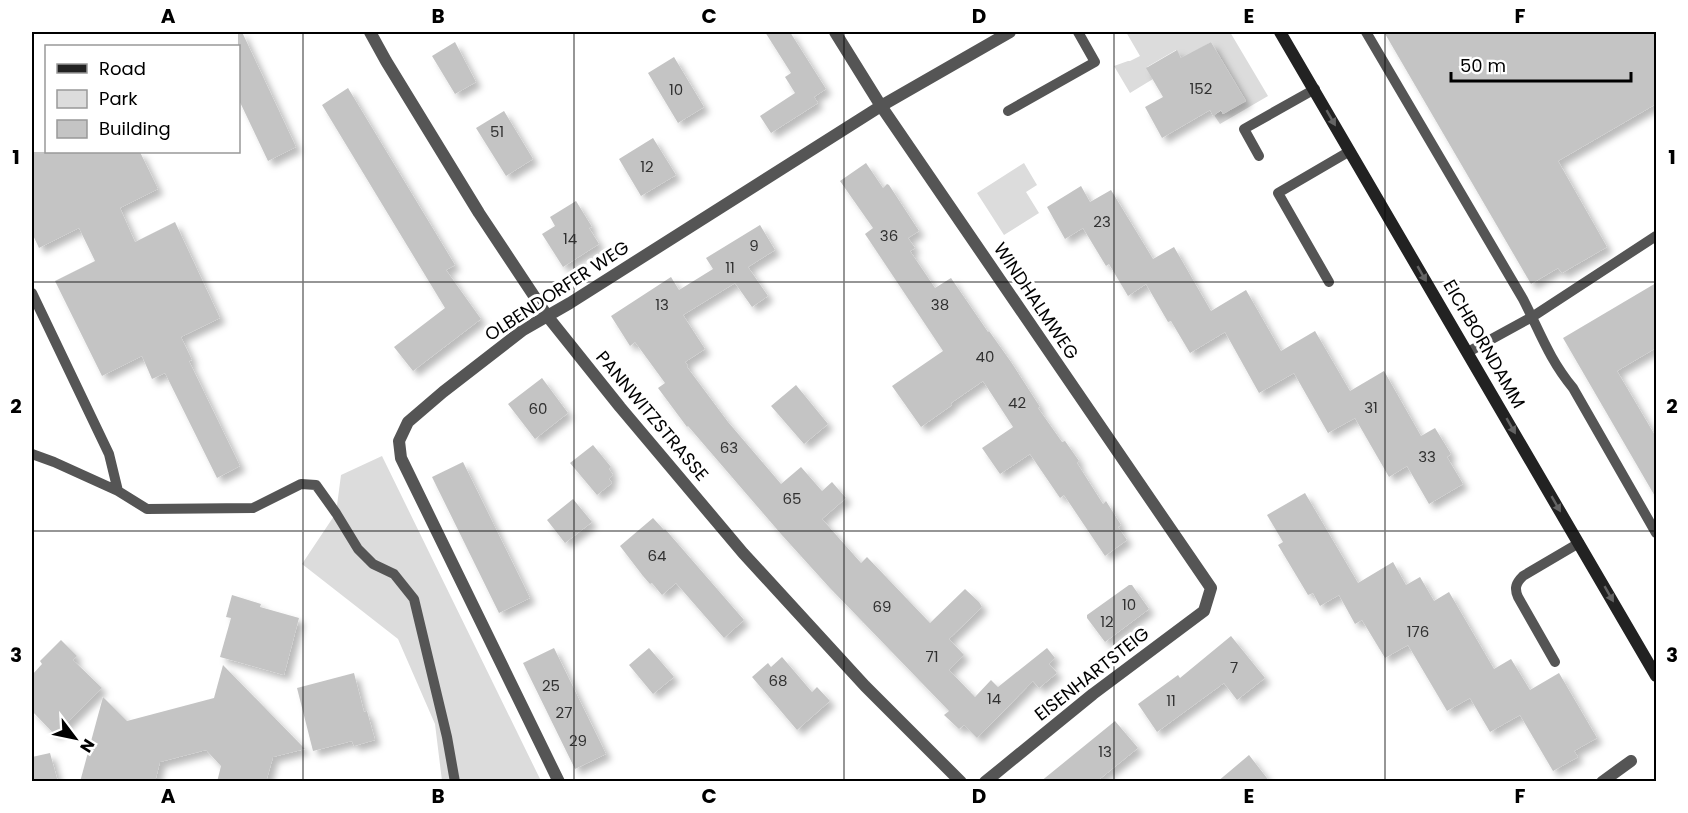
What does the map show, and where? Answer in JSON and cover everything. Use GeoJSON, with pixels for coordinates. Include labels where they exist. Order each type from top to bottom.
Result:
{"type":"FeatureCollection","features":[{"type":"Feature","properties":{"kind":"main road","name":"EICHBORNDAMM"},"geometry":{"type":"LineString","coordinates":[[1280,32],[1656,676]]}},
{"type":"Feature","properties":{"kind":"street","name":"PANNWITZSTRASSE"},"geometry":{"type":"LineString","coordinates":[[370,32],[479,213],[548,317],[620,407],[743,553],[865,686],[961,782]]}},
{"type":"Feature","properties":{"kind":"street","name":"WINDHALMWEG"},"geometry":{"type":"LineString","coordinates":[[835,32],[881,106],[1210,588]]}},
{"type":"Feature","properties":{"kind":"street","name":"OLBENDORFER WEG"},"geometry":{"type":"LineString","coordinates":[[559,782],[401,458],[399,441],[408,422],[523,330],[548,317],[881,106],[1010,32]]}},
{"type":"Feature","properties":{"kind":"street","name":"EISENHARTSTEIG"},"geometry":{"type":"LineString","coordinates":[[985,782],[1093,694],[1204,611],[1210,588]]}},
{"type":"Feature","properties":{"kind":"street"},"geometry":{"type":"LineString","coordinates":[[1602,782],[1631,761]]}},
{"type":"Feature","properties":{"kind":"lane"},"geometry":{"type":"LineString","coordinates":[[1008,111],[1095,62],[1077,32]]}},
{"type":"Feature","properties":{"kind":"lane"},"geometry":{"type":"LineString","coordinates":[[1366,32],[1532,317],[1541,340],[1573,388],[1656,533]]}},
{"type":"Feature","properties":{"kind":"lane"},"geometry":{"type":"LineString","coordinates":[[1259,156],[1244,129],[1315,89]]}},
{"type":"Feature","properties":{"kind":"lane"},"geometry":{"type":"LineString","coordinates":[[1329,282],[1278,193],[1350,151]]}},
{"type":"Feature","properties":{"kind":"lane"},"geometry":{"type":"LineString","coordinates":[[1468,352],[1532,317],[1656,236]]}},
{"type":"Feature","properties":{"kind":"lane"},"geometry":{"type":"LineString","coordinates":[[32,293],[109,454],[118,491]]}},
{"type":"Feature","properties":{"kind":"lane"},"geometry":{"type":"LineString","coordinates":[[32,454],[118,491],[147,509],[253,508],[301,484],[316,485],[358,549],[373,564],[394,574],[414,599],[447,737],[455,782]]}},
{"type":"Feature","properties":{"kind":"lane"},"geometry":{"type":"LineString","coordinates":[[1555,662],[1518,597],[1516,587],[1522,576],[1579,543]]}},
{"type":"Feature","properties":{"kind":"green space"},"geometry":{"type":"Polygon","coordinates":[[[1126,32],[1230,32],[1268,96],[1220,124],[1214,115],[1221,111],[1223,114],[1246,101],[1211,42],[1182,59],[1176,50],[1147,67],[1153,79],[1130,93],[1114,66],[1140,56],[1126,32]]]}},
{"type":"Feature","properties":{"kind":"green space"},"geometry":{"type":"Polygon","coordinates":[[[1024,163],[1037,185],[1026,192],[1039,213],[1004,235],[977,193],[1024,163]]]}},
{"type":"Feature","properties":{"kind":"green space"},"geometry":{"type":"Polygon","coordinates":[[[382,456],[541,781],[442,781],[435,724],[398,639],[302,564],[336,513],[341,475],[382,456]]]}},
{"type":"Feature","properties":{"kind":"building"},"geometry":{"type":"Polygon","coordinates":[[[238,32],[242,32],[296,147],[268,161],[240,102],[240,45],[238,45],[238,32]]]}},
{"type":"Feature","properties":{"kind":"building"},"geometry":{"type":"Polygon","coordinates":[[[765,32],[790,32],[826,89],[814,97],[818,103],[771,133],[760,116],[795,93],[785,77],[791,73],[765,32]]]}},
{"type":"Feature","properties":{"kind":"building"},"geometry":{"type":"Polygon","coordinates":[[[1384,32],[1656,32],[1656,104],[1558,161],[1607,247],[1562,273],[1558,268],[1531,284],[1384,32]]]}},
{"type":"Feature","properties":{"kind":"building"},"geometry":{"type":"Polygon","coordinates":[[[455,42],[476,82],[455,94],[432,56],[455,42]]]}},
{"type":"Feature","properties":{"kind":"building"},"geometry":{"type":"Polygon","coordinates":[[[1211,42],[1246,101],[1223,114],[1221,110],[1213,116],[1210,110],[1162,138],[1145,107],[1163,97],[1146,68],[1177,50],[1181,58],[1211,42]]]}},
{"type":"Feature","properties":{"kind":"building"},"geometry":{"type":"Polygon","coordinates":[[[674,57],[704,107],[678,123],[648,73],[674,57]]]}},
{"type":"Feature","properties":{"kind":"building"},"geometry":{"type":"Polygon","coordinates":[[[348,88],[455,265],[446,270],[481,319],[413,371],[394,347],[445,308],[322,105],[348,88]]]}},
{"type":"Feature","properties":{"kind":"building"},"geometry":{"type":"Polygon","coordinates":[[[504,111],[533,159],[506,176],[476,128],[504,111]]]}},
{"type":"Feature","properties":{"kind":"building"},"geometry":{"type":"Polygon","coordinates":[[[653,138],[676,175],[641,196],[619,159],[653,138]]]}},
{"type":"Feature","properties":{"kind":"building"},"geometry":{"type":"Polygon","coordinates":[[[32,152],[140,153],[158,189],[120,208],[135,242],[175,222],[220,318],[181,337],[192,360],[189,361],[240,466],[217,478],[165,373],[152,379],[142,356],[102,376],[55,281],[95,261],[79,228],[39,248],[32,233],[32,152]]]}},
{"type":"Feature","properties":{"kind":"building"},"geometry":{"type":"Polygon","coordinates":[[[866,163],[883,188],[889,185],[919,231],[908,238],[915,248],[910,251],[935,288],[951,278],[1011,362],[1040,407],[1038,408],[1062,442],[1065,441],[1079,461],[1077,463],[1103,504],[1106,501],[1121,525],[1118,527],[1127,540],[1105,556],[1064,495],[1060,498],[1030,454],[1000,474],[982,448],[1013,427],[983,381],[921,427],[892,386],[943,351],[865,234],[873,228],[840,181],[866,163]]]}},
{"type":"Feature","properties":{"kind":"building"},"geometry":{"type":"Polygon","coordinates":[[[1081,186],[1090,202],[1111,190],[1153,259],[1174,247],[1211,311],[1246,290],[1281,351],[1315,331],[1350,391],[1384,371],[1421,436],[1435,428],[1451,454],[1447,457],[1463,484],[1429,504],[1407,466],[1389,477],[1355,418],[1328,433],[1294,373],[1259,393],[1225,332],[1190,353],[1171,321],[1168,322],[1146,284],[1128,296],[1109,264],[1106,266],[1083,228],[1065,239],[1047,207],[1081,186]]]}},
{"type":"Feature","properties":{"kind":"building"},"geometry":{"type":"Polygon","coordinates":[[[576,201],[592,227],[589,228],[599,244],[563,267],[542,234],[555,226],[550,217],[576,201]]]}},
{"type":"Feature","properties":{"kind":"building"},"geometry":{"type":"Polygon","coordinates":[[[760,225],[775,250],[748,267],[768,296],[752,307],[735,283],[683,315],[705,349],[685,362],[687,367],[728,422],[781,484],[801,467],[822,491],[832,482],[846,498],[822,519],[861,563],[867,557],[930,623],[965,589],[979,602],[982,607],[949,639],[964,655],[949,670],[975,697],[991,680],[998,687],[1047,648],[1055,658],[1049,664],[1057,673],[1039,688],[1033,681],[977,738],[964,725],[959,729],[944,715],[949,711],[829,587],[687,427],[658,388],[665,383],[635,342],[630,346],[611,316],[671,277],[679,290],[713,269],[706,258],[760,225]]]}},
{"type":"Feature","properties":{"kind":"building"},"geometry":{"type":"Polygon","coordinates":[[[1656,283],[1656,348],[1617,371],[1656,437],[1656,498],[1563,338],[1656,283]]]}},
{"type":"Feature","properties":{"kind":"building"},"geometry":{"type":"Polygon","coordinates":[[[542,378],[568,413],[535,439],[508,404],[542,378]]]}},
{"type":"Feature","properties":{"kind":"building"},"geometry":{"type":"Polygon","coordinates":[[[796,385],[828,424],[804,444],[771,406],[796,385]]]}},
{"type":"Feature","properties":{"kind":"building"},"geometry":{"type":"Polygon","coordinates":[[[593,445],[611,467],[609,469],[613,475],[609,479],[612,483],[597,495],[570,463],[593,445]]]}},
{"type":"Feature","properties":{"kind":"building"},"geometry":{"type":"Polygon","coordinates":[[[463,462],[530,598],[499,613],[432,477],[463,462]]]}},
{"type":"Feature","properties":{"kind":"building"},"geometry":{"type":"Polygon","coordinates":[[[1305,493],[1358,583],[1393,562],[1406,585],[1420,577],[1434,601],[1449,592],[1494,669],[1511,659],[1530,690],[1559,673],[1597,738],[1574,751],[1578,757],[1553,771],[1520,715],[1490,732],[1470,698],[1447,711],[1408,645],[1385,658],[1362,620],[1355,624],[1339,595],[1320,606],[1313,593],[1308,595],[1278,545],[1283,542],[1267,515],[1305,493]]]}},
{"type":"Feature","properties":{"kind":"building"},"geometry":{"type":"Polygon","coordinates":[[[573,499],[592,522],[565,543],[547,520],[573,499]]]}},
{"type":"Feature","properties":{"kind":"building"},"geometry":{"type":"Polygon","coordinates":[[[653,518],[744,620],[724,638],[676,583],[662,595],[643,576],[620,546],[653,518]]]}},
{"type":"Feature","properties":{"kind":"building"},"geometry":{"type":"Polygon","coordinates":[[[1132,585],[1149,609],[1105,642],[1087,615],[1132,585]]]}},
{"type":"Feature","properties":{"kind":"building"},"geometry":{"type":"Polygon","coordinates":[[[232,595],[261,604],[260,607],[299,618],[284,675],[220,657],[231,618],[226,617],[232,595]]]}},
{"type":"Feature","properties":{"kind":"building"},"geometry":{"type":"Polygon","coordinates":[[[1231,636],[1265,678],[1237,700],[1224,683],[1157,732],[1138,704],[1178,675],[1180,678],[1231,636]]]}},
{"type":"Feature","properties":{"kind":"building"},"geometry":{"type":"Polygon","coordinates":[[[61,640],[77,656],[73,660],[102,688],[55,735],[32,711],[32,675],[42,664],[40,661],[61,640]]]}},
{"type":"Feature","properties":{"kind":"building"},"geometry":{"type":"Polygon","coordinates":[[[554,648],[606,754],[575,769],[523,663],[554,648]]]}},
{"type":"Feature","properties":{"kind":"building"},"geometry":{"type":"Polygon","coordinates":[[[649,648],[674,677],[653,694],[629,665],[649,648]]]}},
{"type":"Feature","properties":{"kind":"building"},"geometry":{"type":"Polygon","coordinates":[[[782,657],[812,692],[817,687],[830,701],[797,730],[752,677],[768,663],[771,667],[782,657]]]}},
{"type":"Feature","properties":{"kind":"building"},"geometry":{"type":"Polygon","coordinates":[[[223,665],[305,749],[273,757],[266,782],[217,782],[221,766],[206,750],[160,762],[155,782],[80,782],[103,697],[127,721],[214,698],[223,665]]]}},
{"type":"Feature","properties":{"kind":"building"},"geometry":{"type":"Polygon","coordinates":[[[354,673],[364,712],[367,711],[375,740],[354,746],[352,741],[313,751],[297,688],[354,673]]]}},
{"type":"Feature","properties":{"kind":"building"},"geometry":{"type":"Polygon","coordinates":[[[1115,721],[1138,748],[1096,782],[1040,782],[1115,721]]]}},
{"type":"Feature","properties":{"kind":"building"},"geometry":{"type":"Polygon","coordinates":[[[50,753],[58,782],[32,782],[32,757],[50,753]]]}},
{"type":"Feature","properties":{"kind":"building"},"geometry":{"type":"Polygon","coordinates":[[[1249,755],[1270,782],[1217,782],[1249,755]]]}}]}
